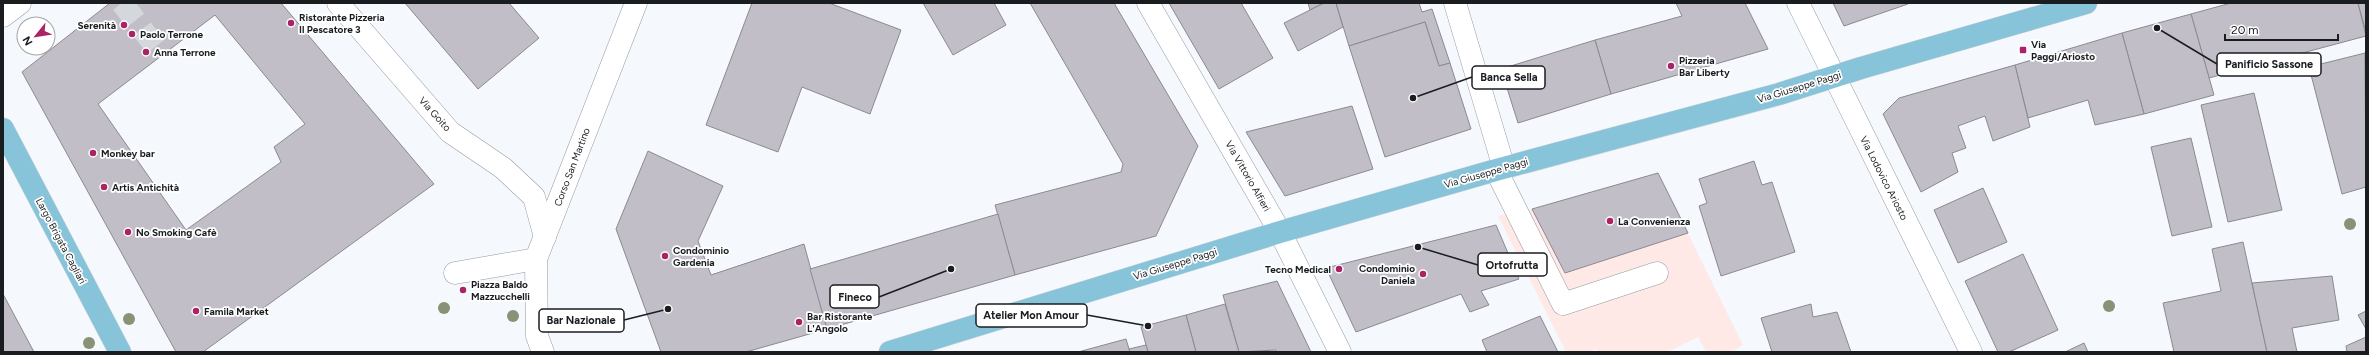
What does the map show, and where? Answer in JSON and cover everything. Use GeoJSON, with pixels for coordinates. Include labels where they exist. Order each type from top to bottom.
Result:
{"type":"FeatureCollection","features":[{"type":"Feature","properties":{"kind":"main road","name":"Via Giuseppe Paggi"},"geometry":{"type":"LineString","coordinates":[[890,352],[1280,232],[1500,169],[1779,94],[2086,3]]}},
{"type":"Feature","properties":{"kind":"main road","name":"Largo Brigata Cagliari"},"geometry":{"type":"LineString","coordinates":[[3,129],[120,352]]}},
{"type":"Feature","properties":{"kind":"street"},"geometry":{"type":"LineString","coordinates":[[3,16],[20,3]]}},
{"type":"Feature","properties":{"kind":"street","name":"Via Goito"},"geometry":{"type":"LineString","coordinates":[[338,3],[450,132],[503,168],[534,197],[545,237]]}},
{"type":"Feature","properties":{"kind":"street","name":"Corso San Martino"},"geometry":{"type":"LineString","coordinates":[[540,344],[536,259],[636,3]]}},
{"type":"Feature","properties":{"kind":"street","name":"Via Vittorio Alfieri"},"geometry":{"type":"LineString","coordinates":[[1148,3],[1280,232],[1340,352]]}},
{"type":"Feature","properties":{"kind":"street"},"geometry":{"type":"LineString","coordinates":[[1455,3],[1500,169],[1563,304],[1657,273]]}},
{"type":"Feature","properties":{"kind":"street","name":"Via Lodovico Ariosto"},"geometry":{"type":"LineString","coordinates":[[1798,3],[1833,77],[1971,352]]}},
{"type":"Feature","properties":{"kind":"street"},"geometry":{"type":"LineString","coordinates":[[455,273],[536,259]]}},
{"type":"Feature","properties":{"kind":"shaded area"},"geometry":{"type":"Polygon","coordinates":[[[1658,173],[1743,345],[1732,352],[1706,352],[1698,337],[1667,352],[1597,352],[1596,349],[1590,352],[1566,352],[1498,216],[1532,209],[1658,173]]]}},
{"type":"Feature","properties":{"kind":"building"},"geometry":{"type":"Polygon","coordinates":[[[110,3],[281,3],[434,184],[203,352],[176,352],[22,72],[42,56],[56,56],[56,45],[110,3]],[[215,15],[98,104],[186,230],[281,162],[274,147],[305,124],[215,15]]]}},
{"type":"Feature","properties":{"kind":"building"},"geometry":{"type":"Polygon","coordinates":[[[405,3],[509,3],[539,38],[478,89],[405,3]]]}},
{"type":"Feature","properties":{"kind":"building"},"geometry":{"type":"Polygon","coordinates":[[[752,3],[829,3],[901,30],[870,114],[802,87],[778,152],[706,125],[752,3]]]}},
{"type":"Feature","properties":{"kind":"building"},"geometry":{"type":"Polygon","coordinates":[[[923,3],[994,3],[1006,25],[953,55],[923,3]]]}},
{"type":"Feature","properties":{"kind":"building"},"geometry":{"type":"Polygon","coordinates":[[[1030,3],[1114,3],[1198,146],[1156,236],[1015,275],[995,205],[1121,172],[1123,164],[1030,3]]]}},
{"type":"Feature","properties":{"kind":"building"},"geometry":{"type":"Polygon","coordinates":[[[1169,3],[1241,3],[1273,58],[1219,89],[1169,3]]]}},
{"type":"Feature","properties":{"kind":"building"},"geometry":{"type":"Polygon","coordinates":[[[1308,3],[1324,3],[1310,10],[1308,3]]]}},
{"type":"Feature","properties":{"kind":"building"},"geometry":{"type":"Polygon","coordinates":[[[1324,3],[1336,3],[1343,27],[1298,51],[1284,23],[1324,3]]]}},
{"type":"Feature","properties":{"kind":"building"},"geometry":{"type":"Polygon","coordinates":[[[1336,3],[1419,3],[1422,12],[1432,9],[1450,63],[1439,66],[1425,22],[1349,46],[1336,3]]]}},
{"type":"Feature","properties":{"kind":"building"},"geometry":{"type":"Polygon","coordinates":[[[1676,3],[1745,3],[1768,49],[1611,94],[1595,40],[1682,16],[1676,3]]]}},
{"type":"Feature","properties":{"kind":"building"},"geometry":{"type":"Polygon","coordinates":[[[1833,3],[1908,3],[1908,4],[1844,26],[1833,3]]]}},
{"type":"Feature","properties":{"kind":"building"},"geometry":{"type":"Polygon","coordinates":[[[2231,3],[2358,3],[2366,36],[2209,78],[2191,14],[2231,3]]]}},
{"type":"Feature","properties":{"kind":"building"},"geometry":{"type":"Polygon","coordinates":[[[2358,3],[2366,3],[2366,32],[2358,3]]]}},
{"type":"Feature","properties":{"kind":"building"},"geometry":{"type":"Polygon","coordinates":[[[2191,14],[2214,95],[2144,114],[2122,33],[2191,14]]]}},
{"type":"Feature","properties":{"kind":"building"},"geometry":{"type":"Polygon","coordinates":[[[1425,22],[1439,66],[1450,63],[1471,129],[1385,157],[1349,46],[1425,22]]]}},
{"type":"Feature","properties":{"kind":"building"},"geometry":{"type":"Polygon","coordinates":[[[2122,33],[2144,114],[2095,125],[2088,100],[2028,118],[2015,65],[2122,33]]]}},
{"type":"Feature","properties":{"kind":"building"},"geometry":{"type":"Polygon","coordinates":[[[1595,40],[1611,94],[1518,123],[1501,69],[1595,40]]]}},
{"type":"Feature","properties":{"kind":"building"},"geometry":{"type":"Polygon","coordinates":[[[2365,53],[2366,187],[2342,194],[2309,67],[2365,53]]]}},
{"type":"Feature","properties":{"kind":"building"},"geometry":{"type":"Polygon","coordinates":[[[2015,65],[2030,127],[1993,141],[1985,116],[1958,126],[1966,148],[1952,153],[1958,172],[1921,192],[1883,114],[1899,98],[2015,65]]]}},
{"type":"Feature","properties":{"kind":"building"},"geometry":{"type":"Polygon","coordinates":[[[2254,93],[2282,210],[2228,222],[2201,105],[2254,93]]]}},
{"type":"Feature","properties":{"kind":"building"},"geometry":{"type":"Polygon","coordinates":[[[1352,106],[1373,169],[1285,196],[1246,132],[1352,106]]]}},
{"type":"Feature","properties":{"kind":"building"},"geometry":{"type":"Polygon","coordinates":[[[2191,138],[2212,227],[2172,236],[2151,147],[2191,138]]]}},
{"type":"Feature","properties":{"kind":"building","name":"Condominio Gardenia"},"geometry":{"type":"Polygon","coordinates":[[[648,151],[723,186],[698,241],[711,275],[804,244],[827,329],[746,352],[661,352],[616,229],[648,151]]]}},
{"type":"Feature","properties":{"kind":"building"},"geometry":{"type":"Polygon","coordinates":[[[1754,161],[1762,185],[1772,182],[1795,252],[1721,276],[1699,206],[1707,203],[1699,179],[1754,161]]]}},
{"type":"Feature","properties":{"kind":"building","name":"La Convenienza"},"geometry":{"type":"Polygon","coordinates":[[[1658,173],[1688,233],[1565,273],[1532,209],[1658,173]]]}},
{"type":"Feature","properties":{"kind":"building"},"geometry":{"type":"Polygon","coordinates":[[[1983,188],[2007,242],[1958,263],[1934,210],[1983,188]]]}},
{"type":"Feature","properties":{"kind":"building"},"geometry":{"type":"Polygon","coordinates":[[[998,214],[1015,275],[827,329],[810,269],[998,214]]]}},
{"type":"Feature","properties":{"kind":"building","name":"Condominio Daniela"},"geometry":{"type":"Polygon","coordinates":[[[1496,225],[1519,279],[1481,291],[1489,305],[1470,312],[1461,294],[1356,332],[1326,268],[1496,225]]]}},
{"type":"Feature","properties":{"kind":"building"},"geometry":{"type":"Polygon","coordinates":[[[2243,242],[2267,352],[2174,352],[2163,303],[2221,291],[2212,249],[2243,242]]]}},
{"type":"Feature","properties":{"kind":"building"},"geometry":{"type":"Polygon","coordinates":[[[2023,254],[2058,330],[2009,352],[1998,352],[1965,281],[2023,254]]]}},
{"type":"Feature","properties":{"kind":"building"},"geometry":{"type":"Polygon","coordinates":[[[2332,276],[2339,320],[2292,328],[2297,352],[2267,352],[2252,283],[2332,276]]]}},
{"type":"Feature","properties":{"kind":"building"},"geometry":{"type":"Polygon","coordinates":[[[1277,281],[1311,352],[1276,352],[1276,350],[1239,352],[1223,295],[1277,281]]]}},
{"type":"Feature","properties":{"kind":"building"},"geometry":{"type":"Polygon","coordinates":[[[3,294],[34,352],[3,352],[3,294]]]}},
{"type":"Feature","properties":{"kind":"building"},"geometry":{"type":"Polygon","coordinates":[[[1225,304],[1239,352],[1196,352],[1186,315],[1225,304]]]}},
{"type":"Feature","properties":{"kind":"building"},"geometry":{"type":"Polygon","coordinates":[[[1811,304],[1813,317],[1837,312],[1851,352],[1772,352],[1761,318],[1811,304]]]}},
{"type":"Feature","properties":{"kind":"building"},"geometry":{"type":"Polygon","coordinates":[[[2366,311],[2366,329],[2358,315],[2366,311]]]}},
{"type":"Feature","properties":{"kind":"building"},"geometry":{"type":"Polygon","coordinates":[[[1186,315],[1196,352],[1148,352],[1141,327],[1186,315]]]}},
{"type":"Feature","properties":{"kind":"building"},"geometry":{"type":"Polygon","coordinates":[[[1540,316],[1558,352],[1487,352],[1482,340],[1540,316]]]}},
{"type":"Feature","properties":{"kind":"building"},"geometry":{"type":"Polygon","coordinates":[[[2366,337],[2366,352],[2347,352],[2346,346],[2366,337]]]}},
{"type":"Feature","properties":{"kind":"building"},"geometry":{"type":"Polygon","coordinates":[[[1126,339],[1130,352],[1078,352],[1126,339]]]}},
{"type":"Feature","properties":{"kind":"building"},"geometry":{"type":"Polygon","coordinates":[[[2084,343],[2088,352],[2065,352],[2084,343]]]}},
{"type":"Feature","properties":{"kind":"building"},"geometry":{"type":"Polygon","coordinates":[[[1146,345],[1148,352],[1130,352],[1129,349],[1146,345]]]}},
{"type":"Feature","properties":{"kind":"tunnel"},"geometry":{"type":"LineString","coordinates":[[122,3],[162,55]]}},
{"type":"Feature","properties":{"kind":"place","name":"Ristorante Pizzeria Il Pescatore 3"},"geometry":{"type":"Point","coordinates":[291,23]}},
{"type":"Feature","properties":{"kind":"place","name":"Serenità"},"geometry":{"type":"Point","coordinates":[124,25]}},
{"type":"Feature","properties":{"kind":"place","name":"Panificio Sassone"},"geometry":{"type":"Point","coordinates":[2157,28]}},
{"type":"Feature","properties":{"kind":"place","name":"Paolo Terrone"},"geometry":{"type":"Point","coordinates":[132,34]}},
{"type":"Feature","properties":{"kind":"place","name":"Via Paggi/Ariosto"},"geometry":{"type":"Point","coordinates":[2023,50]}},
{"type":"Feature","properties":{"kind":"place","name":"Anna Terrone"},"geometry":{"type":"Point","coordinates":[146,52]}},
{"type":"Feature","properties":{"kind":"place","name":"Pizzeria Bar Liberty"},"geometry":{"type":"Point","coordinates":[1671,66]}},
{"type":"Feature","properties":{"kind":"place","name":"Banca Sella"},"geometry":{"type":"Point","coordinates":[1413,98]}},
{"type":"Feature","properties":{"kind":"place","name":"Monkey bar"},"geometry":{"type":"Point","coordinates":[93,153]}},
{"type":"Feature","properties":{"kind":"place","name":"Artis Antichità"},"geometry":{"type":"Point","coordinates":[104,187]}},
{"type":"Feature","properties":{"kind":"place","name":"La Convenienza"},"geometry":{"type":"Point","coordinates":[1610,221]}},
{"type":"Feature","properties":{"kind":"place","name":"No Smoking Cafè"},"geometry":{"type":"Point","coordinates":[128,232]}},
{"type":"Feature","properties":{"kind":"place","name":"Ortofrutta"},"geometry":{"type":"Point","coordinates":[1418,247]}},
{"type":"Feature","properties":{"kind":"place","name":"Condominio Gardenia"},"geometry":{"type":"Point","coordinates":[665,256]}},
{"type":"Feature","properties":{"kind":"place","name":"Fineco"},"geometry":{"type":"Point","coordinates":[951,269]}},
{"type":"Feature","properties":{"kind":"place","name":"Tecno Medical"},"geometry":{"type":"Point","coordinates":[1339,269]}},
{"type":"Feature","properties":{"kind":"place","name":"Condominio Daniela"},"geometry":{"type":"Point","coordinates":[1423,274]}},
{"type":"Feature","properties":{"kind":"place","name":"Piazza Baldo Mazzucchelli"},"geometry":{"type":"Point","coordinates":[463,290]}},
{"type":"Feature","properties":{"kind":"place","name":"Bar Nazionale"},"geometry":{"type":"Point","coordinates":[668,309]}},
{"type":"Feature","properties":{"kind":"place","name":"Famila Market"},"geometry":{"type":"Point","coordinates":[196,311]}},
{"type":"Feature","properties":{"kind":"place","name":"Bar Ristorante L'Angolo"},"geometry":{"type":"Point","coordinates":[799,322]}},
{"type":"Feature","properties":{"kind":"place","name":"Atelier Mon Amour"},"geometry":{"type":"Point","coordinates":[1148,326]}}]}
